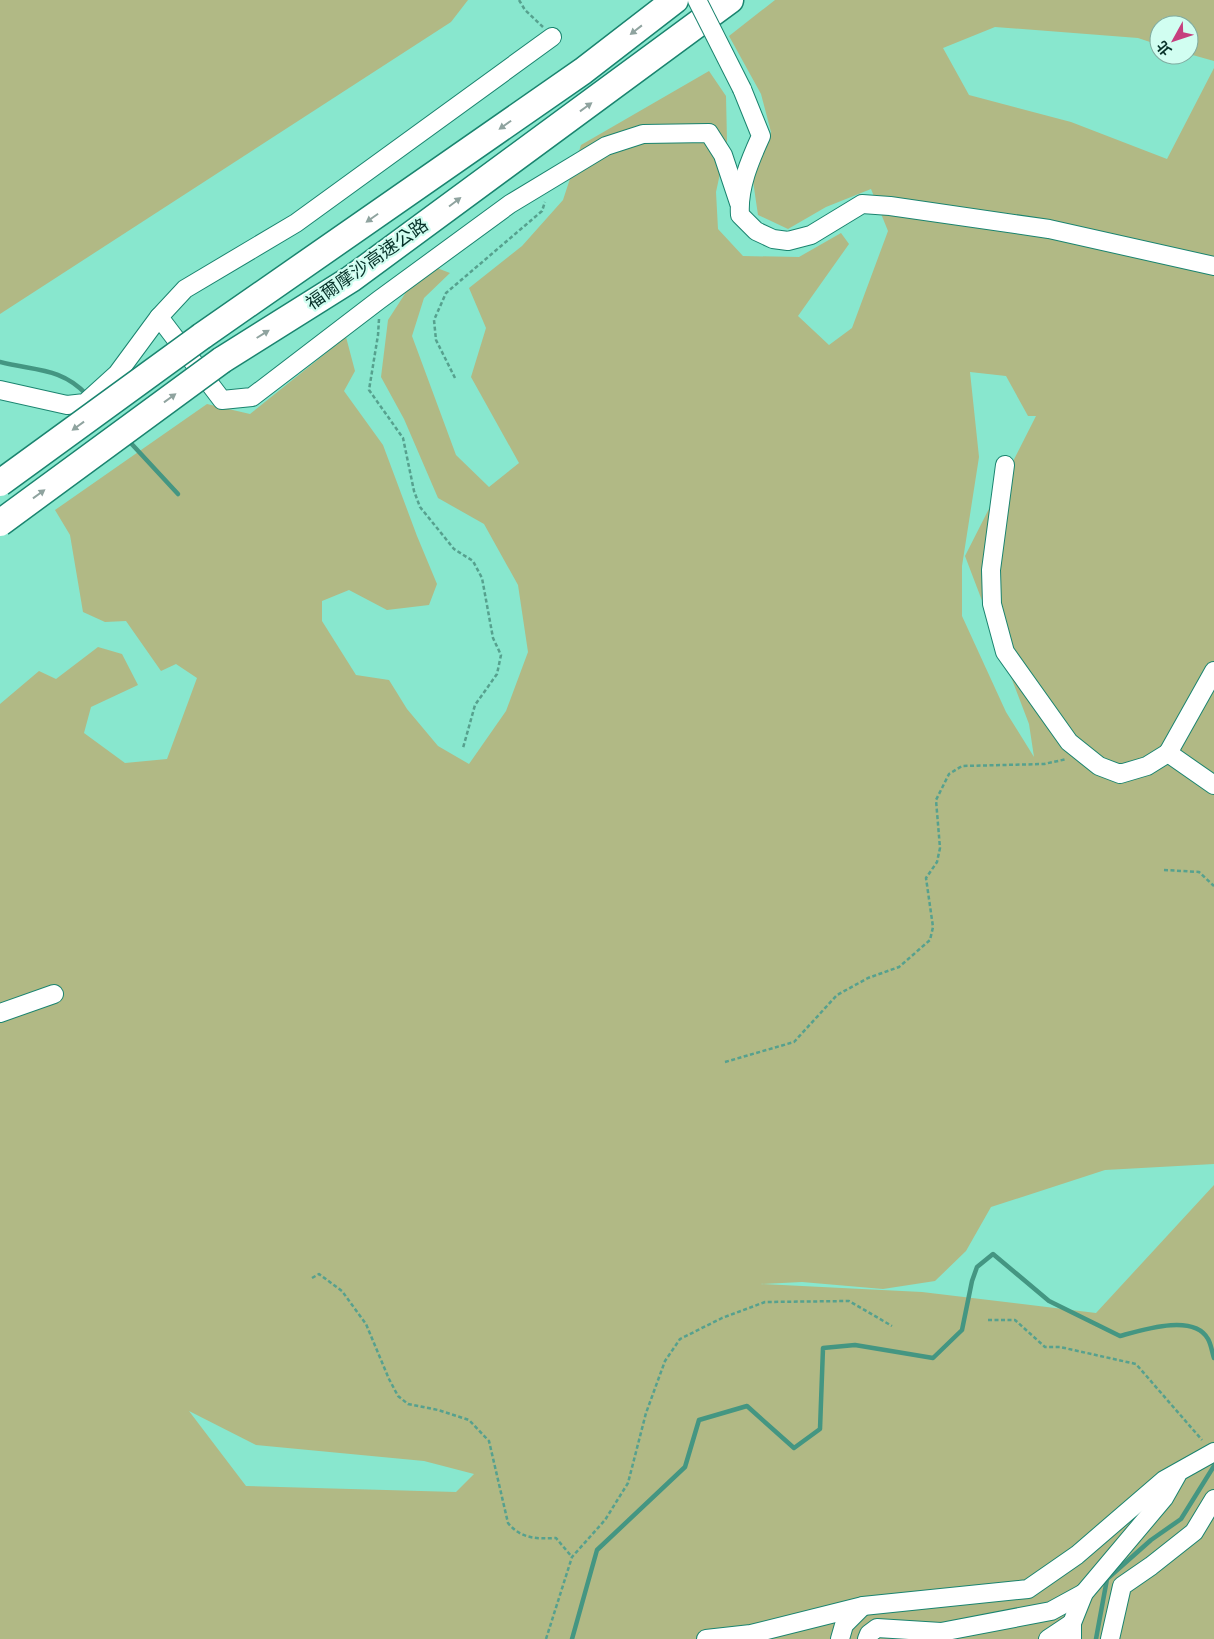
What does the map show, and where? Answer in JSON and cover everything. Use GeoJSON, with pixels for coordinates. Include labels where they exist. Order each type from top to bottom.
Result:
{"type":"FeatureCollection","features":[{"type":"Feature","properties":{"kind":"highway","name":"福爾摩沙高速公路"},"geometry":{"type":"LineString","coordinates":[[0,483],[202,336],[583,71],[675,0]]}},
{"type":"Feature","properties":{"kind":"highway","name":"福爾摩沙高速公路"},"geometry":{"type":"LineString","coordinates":[[0,523],[222,360],[351,280],[730,0]]}},
{"type":"Feature","properties":{"kind":"lane"},"geometry":{"type":"LineString","coordinates":[[698,0],[742,89],[761,136],[750,159],[739,203]]}},
{"type":"Feature","properties":{"kind":"lane"},"geometry":{"type":"LineString","coordinates":[[0,390],[66,405],[85,403],[117,374],[159,317],[185,289],[296,223],[552,36]]}},
{"type":"Feature","properties":{"kind":"lane"},"geometry":{"type":"LineString","coordinates":[[159,317],[222,400],[252,398],[379,300],[510,204],[606,146],[643,134],[709,133],[723,155],[739,203],[740,215],[756,231],[772,239],[788,242],[811,235],[862,204],[890,206],[1049,229],[1214,266]]}},
{"type":"Feature","properties":{"kind":"lane"},"geometry":{"type":"LineString","coordinates":[[1005,465],[990,570],[992,604],[1005,652],[1069,742],[1099,766],[1120,774],[1147,766],[1168,753],[1214,671]]}},
{"type":"Feature","properties":{"kind":"lane"},"geometry":{"type":"LineString","coordinates":[[1168,753],[1214,785]]}},
{"type":"Feature","properties":{"kind":"lane"},"geometry":{"type":"LineString","coordinates":[[0,1013],[54,994]]}},
{"type":"Feature","properties":{"kind":"lane"},"geometry":{"type":"LineString","coordinates":[[706,1639],[752,1634],[863,1606],[1028,1589],[1077,1555],[1164,1480],[1213,1453]]}},
{"type":"Feature","properties":{"kind":"lane"},"geometry":{"type":"LineString","coordinates":[[867,1639],[868,1634],[877,1628],[941,1632],[1051,1611],[1084,1593],[1164,1498],[1178,1473]]}},
{"type":"Feature","properties":{"kind":"lane"},"geometry":{"type":"LineString","coordinates":[[1110,1639],[1122,1586],[1194,1532],[1214,1499]]}},
{"type":"Feature","properties":{"kind":"lane"},"geometry":{"type":"LineString","coordinates":[[1048,1639],[1072,1631],[1084,1593]]}},
{"type":"Feature","properties":{"kind":"lane"},"geometry":{"type":"LineString","coordinates":[[840,1639],[844,1625],[863,1606]]}},
{"type":"Feature","properties":{"kind":"path"},"geometry":{"type":"LineString","coordinates":[[519,0],[525,10],[552,36]]}},
{"type":"Feature","properties":{"kind":"path"},"geometry":{"type":"LineString","coordinates":[[455,378],[436,340],[434,320],[446,294],[542,211],[555,177]]}},
{"type":"Feature","properties":{"kind":"path"},"geometry":{"type":"LineString","coordinates":[[379,300],[378,335],[368,390],[403,438],[414,491],[420,507],[454,549],[473,562],[482,578],[493,638],[500,655],[497,674],[475,705],[463,748]]}},
{"type":"Feature","properties":{"kind":"path"},"geometry":{"type":"LineString","coordinates":[[725,1062],[794,1042],[837,995],[868,978],[899,967],[930,940],[933,927],[926,878],[937,862],[940,848],[936,800],[949,774],[962,766],[1044,764],[1086,756]]}},
{"type":"Feature","properties":{"kind":"path"},"geometry":{"type":"LineString","coordinates":[[1164,870],[1199,872],[1214,886]]}},
{"type":"Feature","properties":{"kind":"path"},"geometry":{"type":"LineString","coordinates":[[312,1278],[320,1274],[342,1291],[366,1324],[398,1396],[408,1404],[438,1410],[469,1420],[489,1441],[508,1523],[515,1531],[535,1539],[556,1538],[572,1557]]}},
{"type":"Feature","properties":{"kind":"path"},"geometry":{"type":"LineString","coordinates":[[546,1639],[572,1557],[605,1520],[628,1482],[649,1404],[665,1361],[680,1339],[722,1318],[765,1302],[849,1301],[892,1326]]}},
{"type":"Feature","properties":{"kind":"path"},"geometry":{"type":"LineString","coordinates":[[988,1320],[1015,1320],[1045,1347],[1060,1347],[1136,1364],[1213,1453]]}},
{"type":"Feature","properties":{"kind":"green space"},"geometry":{"type":"Polygon","coordinates":[[[0,0],[468,0],[451,22],[0,314],[0,0]]]}},
{"type":"Feature","properties":{"kind":"green space"},"geometry":{"type":"Polygon","coordinates":[[[775,0],[1214,0],[1214,61],[1199,57],[1199,15],[1149,15],[1149,42],[1138,38],[995,27],[943,48],[969,95],[1071,122],[1167,159],[1214,68],[1214,1164],[1105,1170],[991,1207],[966,1251],[935,1281],[883,1289],[802,1282],[760,1284],[922,1292],[1096,1313],[1214,1185],[1214,1639],[0,1639],[0,704],[39,671],[56,679],[98,647],[122,654],[138,685],[91,707],[84,733],[125,763],[167,759],[197,678],[176,664],[161,671],[126,621],[105,622],[83,612],[70,535],[55,510],[207,404],[250,414],[346,337],[355,371],[344,391],[383,445],[437,584],[429,605],[387,610],[349,590],[322,601],[322,621],[356,675],[389,680],[407,709],[438,746],[469,764],[506,711],[528,652],[518,585],[484,524],[438,498],[404,419],[381,377],[388,320],[410,286],[437,268],[450,273],[424,298],[412,336],[456,455],[489,487],[519,463],[471,377],[486,328],[469,288],[522,246],[563,200],[581,145],[709,71],[726,96],[727,141],[716,192],[718,229],[743,256],[799,257],[841,233],[849,244],[798,316],[829,345],[852,328],[888,231],[871,189],[826,207],[788,229],[758,215],[753,181],[771,132],[761,94],[729,36],[775,0]],[[970,372],[979,457],[962,566],[962,616],[1006,712],[1034,757],[1029,724],[965,556],[1036,416],[1028,416],[1006,376],[970,372]],[[189,1411],[246,1486],[456,1492],[474,1474],[424,1461],[256,1445],[189,1411]]]}},
{"type":"Feature","properties":{"kind":"waterway"},"geometry":{"type":"LineString","coordinates":[[0,362],[57,375],[67,379],[87,395]]}},
{"type":"Feature","properties":{"kind":"waterway"},"geometry":{"type":"LineString","coordinates":[[128,440],[178,494]]}},
{"type":"Feature","properties":{"kind":"waterway"},"geometry":{"type":"LineString","coordinates":[[572,1639],[597,1550],[685,1467],[699,1420],[747,1406],[794,1448],[820,1429],[823,1348],[855,1345],[933,1358],[962,1330],[972,1281],[977,1267],[993,1254],[1049,1301],[1120,1336],[1154,1327],[1180,1325],[1191,1327],[1201,1331],[1208,1339],[1214,1358]]}},
{"type":"Feature","properties":{"kind":"waterway"},"geometry":{"type":"LineString","coordinates":[[1096,1639],[1107,1579],[1151,1540],[1181,1519],[1214,1466]]}}]}
